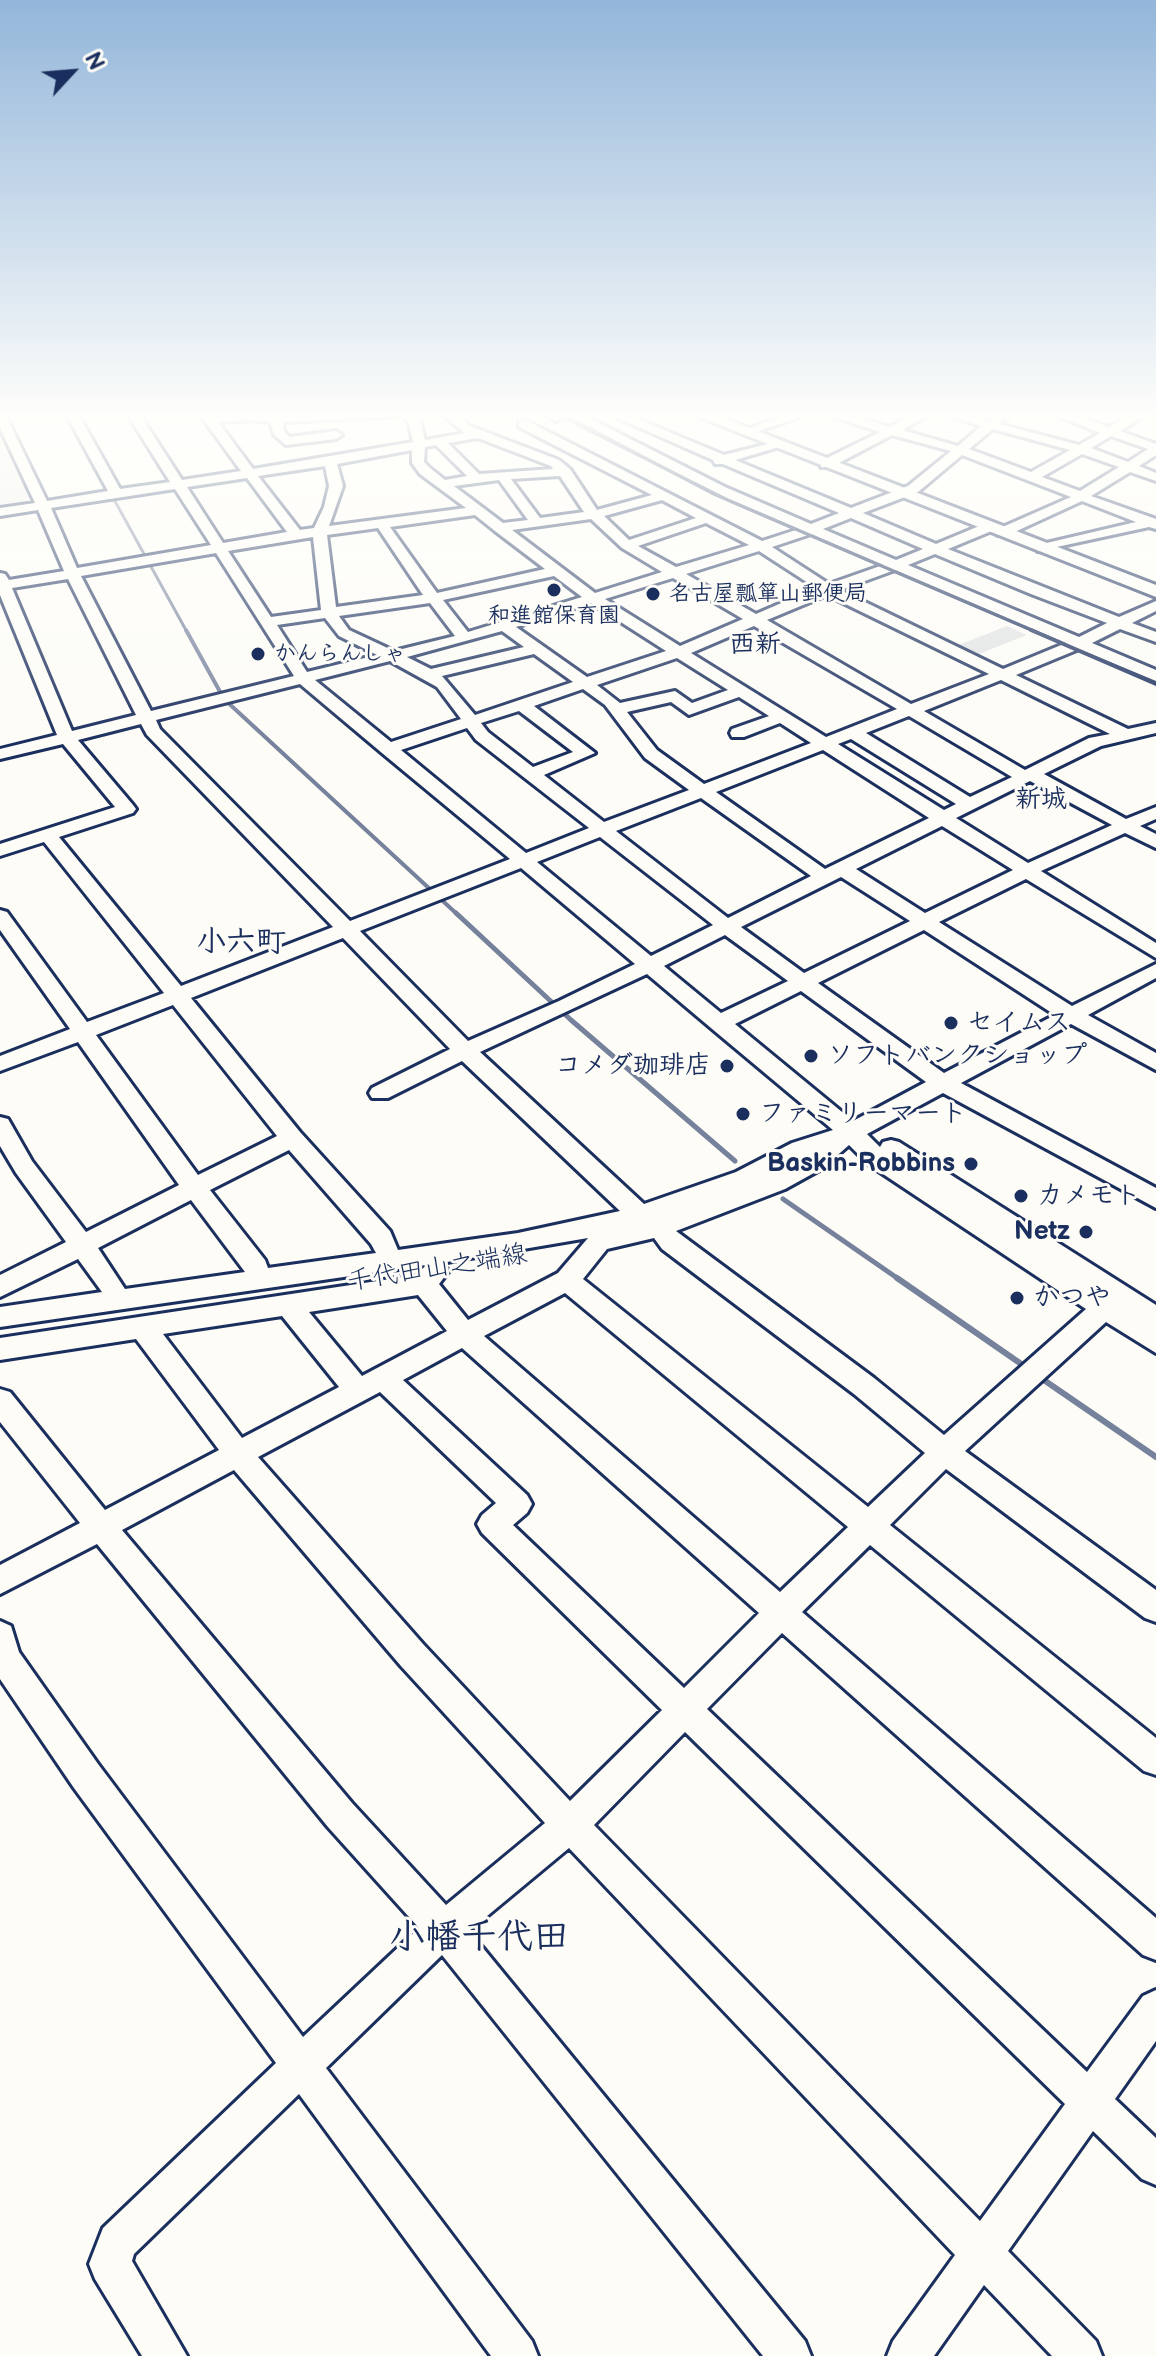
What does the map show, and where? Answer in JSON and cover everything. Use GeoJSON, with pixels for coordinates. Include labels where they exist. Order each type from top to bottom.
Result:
{"type":"FeatureCollection","features":[{"type":"Feature","properties":{"kind":"main road"},"geometry":{"type":"LineString","coordinates":[[975,522],[1156,591]]}},
{"type":"Feature","properties":{"kind":"street"},"geometry":{"type":"LineString","coordinates":[[48,522],[145,718],[465,1051],[671,1242],[864,1386],[945,1452],[1156,1608]]}},
{"type":"Feature","properties":{"kind":"street"},"geometry":{"type":"LineString","coordinates":[[202,522],[303,678],[851,1132],[876,1158],[1156,1342]]}},
{"type":"Feature","properties":{"kind":"street"},"geometry":{"type":"LineString","coordinates":[[287,522],[296,535]]}},
{"type":"Feature","properties":{"kind":"street"},"geometry":{"type":"LineString","coordinates":[[324,522],[320,531],[320,554],[329,613],[344,633],[397,656],[443,684],[482,736],[726,926],[942,1083],[1156,1199]]}},
{"type":"Feature","properties":{"kind":"street"},"geometry":{"type":"LineString","coordinates":[[0,850],[127,809],[67,738],[1,583],[320,531],[397,522]]}},
{"type":"Feature","properties":{"kind":"street"},"geometry":{"type":"LineString","coordinates":[[492,522],[593,598],[1156,952]]}},
{"type":"Feature","properties":{"kind":"street"},"geometry":{"type":"LineString","coordinates":[[500,528],[544,522]]}},
{"type":"Feature","properties":{"kind":"street"},"geometry":{"type":"LineString","coordinates":[[601,522],[627,545],[910,711],[1156,842]]}},
{"type":"Feature","properties":{"kind":"street"},"geometry":{"type":"LineString","coordinates":[[627,545],[696,522]]}},
{"type":"Feature","properties":{"kind":"street"},"geometry":{"type":"LineString","coordinates":[[716,522],[762,546],[827,589],[1122,733]]}},
{"type":"Feature","properties":{"kind":"street"},"geometry":{"type":"LineString","coordinates":[[785,522],[1072,647],[1156,688]]}},
{"type":"Feature","properties":{"kind":"street"},"geometry":{"type":"LineString","coordinates":[[0,754],[465,638],[831,522]]}},
{"type":"Feature","properties":{"kind":"street"},"geometry":{"type":"LineString","coordinates":[[875,522],[1036,591],[1156,637]]}},
{"type":"Feature","properties":{"kind":"street"},"geometry":{"type":"LineString","coordinates":[[388,749],[679,652],[827,589],[1016,522]]}},
{"type":"Feature","properties":{"kind":"street"},"geometry":{"type":"LineString","coordinates":[[1043,548],[1154,523]]}},
{"type":"Feature","properties":{"kind":"street"},"geometry":{"type":"LineString","coordinates":[[382,524],[465,638]]}},
{"type":"Feature","properties":{"kind":"street"},"geometry":{"type":"LineString","coordinates":[[266,622],[433,598],[556,571]]}},
{"type":"Feature","properties":{"kind":"street"},"geometry":{"type":"LineString","coordinates":[[0,1064],[1072,647],[1156,605]]}},
{"type":"Feature","properties":{"kind":"street"},"geometry":{"type":"LineString","coordinates":[[504,626],[586,684],[616,709],[651,754],[703,790],[832,872],[925,922],[1071,1015],[1156,1063]]}},
{"type":"Feature","properties":{"kind":"street"},"geometry":{"type":"LineString","coordinates":[[1072,647],[1156,676]]}},
{"type":"Feature","properties":{"kind":"street"},"geometry":{"type":"LineString","coordinates":[[429,674],[537,649]]}},
{"type":"Feature","properties":{"kind":"street"},"geometry":{"type":"LineString","coordinates":[[616,709],[675,696],[689,710],[740,691]]}},
{"type":"Feature","properties":{"kind":"street"},"geometry":{"type":"LineString","coordinates":[[522,705],[586,753],[531,774]]}},
{"type":"Feature","properties":{"kind":"street"},"geometry":{"type":"LineString","coordinates":[[738,733],[781,717]]}},
{"type":"Feature","properties":{"kind":"street"},"geometry":{"type":"LineString","coordinates":[[380,1093],[559,1009],[1095,742],[1122,733],[1155,728]]}},
{"type":"Feature","properties":{"kind":"street"},"geometry":{"type":"LineString","coordinates":[[853,733],[970,805]]}},
{"type":"Feature","properties":{"kind":"street"},"geometry":{"type":"LineString","coordinates":[[882,780],[932,759]]}},
{"type":"Feature","properties":{"kind":"street"},"geometry":{"type":"LineString","coordinates":[[719,1023],[1026,872],[1156,812]]}},
{"type":"Feature","properties":{"kind":"street"},"geometry":{"type":"LineString","coordinates":[[0,1303],[256,1267],[391,1254],[381,1238],[292,1138],[48,835]]}},
{"type":"Feature","properties":{"kind":"street"},"geometry":{"type":"LineString","coordinates":[[0,916],[193,1186],[256,1267]]}},
{"type":"Feature","properties":{"kind":"street","name":"千代田山之端線"},"geometry":{"type":"LineString","coordinates":[[0,1317],[354,1274],[430,1277],[600,1241],[650,1221],[776,1183],[815,1162],[851,1132],[1156,970]]}},
{"type":"Feature","properties":{"kind":"street"},"geometry":{"type":"LineString","coordinates":[[0,1125],[24,1167],[113,1288]]}},
{"type":"Feature","properties":{"kind":"street"},"geometry":{"type":"LineString","coordinates":[[851,1132],[885,1144],[1156,1318]]}},
{"type":"Feature","properties":{"kind":"street"},"geometry":{"type":"LineString","coordinates":[[0,1287],[292,1138]]}},
{"type":"Feature","properties":{"kind":"street","name":"千代田山之端線"},"geometry":{"type":"LineString","coordinates":[[0,1334],[354,1274],[391,1254],[518,1242],[650,1221]]}},
{"type":"Feature","properties":{"kind":"street"},"geometry":{"type":"LineString","coordinates":[[0,1580],[372,1386],[567,1280],[600,1241]]}},
{"type":"Feature","properties":{"kind":"street"},"geometry":{"type":"LineString","coordinates":[[0,1349],[288,1305],[430,1277],[465,1335],[1156,1942]]}},
{"type":"Feature","properties":{"kind":"street"},"geometry":{"type":"LineString","coordinates":[[567,1280],[869,1529],[1156,1759]]}},
{"type":"Feature","properties":{"kind":"street"},"geometry":{"type":"LineString","coordinates":[[288,1305],[372,1386],[517,1504],[492,1524],[1156,2165]]}},
{"type":"Feature","properties":{"kind":"street"},"geometry":{"type":"LineString","coordinates":[[166,2356],[110,2264],[117,2242],[444,1929],[570,1825],[945,1452],[1104,1308]]}},
{"type":"Feature","properties":{"kind":"street"},"geometry":{"type":"LineString","coordinates":[[142,1327],[239,1455],[412,1655],[570,1825],[1081,2356]]}},
{"type":"Feature","properties":{"kind":"street"},"geometry":{"type":"LineString","coordinates":[[0,1400],[32,1444],[340,1815],[444,1929],[790,2356]]}},
{"type":"Feature","properties":{"kind":"street"},"geometry":{"type":"LineString","coordinates":[[0,1636],[4,1658],[86,1776],[517,2356]]}},
{"type":"Feature","properties":{"kind":"street"},"geometry":{"type":"LineString","coordinates":[[908,2356],[1156,2009]]}},
{"type":"Feature","properties":{"kind":"shaded area"},"geometry":{"type":"Polygon","coordinates":[[[1007,626],[1027,635],[971,657],[951,648],[1007,626]]]}},
{"type":"Feature","properties":{"kind":"waterway"},"geometry":{"type":"LineString","coordinates":[[126,522],[187,632]]}},
{"type":"Feature","properties":{"kind":"waterway"},"geometry":{"type":"LineString","coordinates":[[186,630],[224,699],[458,915]]}},
{"type":"Feature","properties":{"kind":"waterway"},"geometry":{"type":"LineString","coordinates":[[456,913],[571,1020],[735,1161]]}},
{"type":"Feature","properties":{"kind":"waterway"},"geometry":{"type":"LineString","coordinates":[[783,1199],[900,1280]]}},
{"type":"Feature","properties":{"kind":"waterway"},"geometry":{"type":"LineString","coordinates":[[897,1278],[1027,1368]]}},
{"type":"Feature","properties":{"kind":"waterway"},"geometry":{"type":"LineString","coordinates":[[1038,1376],[1156,1457]]}},
{"type":"Feature","properties":{"kind":"railway"},"geometry":{"type":"LineString","coordinates":[[779,522],[1036,632]]}},
{"type":"Feature","properties":{"kind":"railway"},"geometry":{"type":"LineString","coordinates":[[1031,630],[1156,684]]}},
{"type":"Feature","properties":{"kind":"place","name":"和進館保育園"},"geometry":{"type":"Point","coordinates":[554,590]}},
{"type":"Feature","properties":{"kind":"place","name":"名古屋瓢箪山郵便局"},"geometry":{"type":"Point","coordinates":[653,594]}},
{"type":"Feature","properties":{"kind":"place","name":"かんらんしゃ"},"geometry":{"type":"Point","coordinates":[258,654]}},
{"type":"Feature","properties":{"kind":"place","name":"セイムス"},"geometry":{"type":"Point","coordinates":[951,1023]}},
{"type":"Feature","properties":{"kind":"place","name":"ソフトバンクショップ"},"geometry":{"type":"Point","coordinates":[811,1056]}},
{"type":"Feature","properties":{"kind":"place","name":"コメダ珈琲店"},"geometry":{"type":"Point","coordinates":[727,1066]}},
{"type":"Feature","properties":{"kind":"place","name":"ファミリーマート"},"geometry":{"type":"Point","coordinates":[743,1114]}},
{"type":"Feature","properties":{"kind":"place","name":"Baskin-Robbins"},"geometry":{"type":"Point","coordinates":[971,1164]}},
{"type":"Feature","properties":{"kind":"place","name":"カメモト"},"geometry":{"type":"Point","coordinates":[1021,1196]}},
{"type":"Feature","properties":{"kind":"place","name":"Netz"},"geometry":{"type":"Point","coordinates":[1086,1232]}},
{"type":"Feature","properties":{"kind":"place","name":"かつや"},"geometry":{"type":"Point","coordinates":[1017,1298]}},
{"type":"Feature","properties":{"kind":"district","name":"西新"},"geometry":{"type":"Point","coordinates":[755,645]}},
{"type":"Feature","properties":{"kind":"district","name":"新城"},"geometry":{"type":"Point","coordinates":[1041,800]}},
{"type":"Feature","properties":{"kind":"district","name":"小六町"},"geometry":{"type":"Point","coordinates":[241,943]}},
{"type":"Feature","properties":{"kind":"district","name":"小幡千代田"},"geometry":{"type":"Point","coordinates":[479,1939]}}]}
